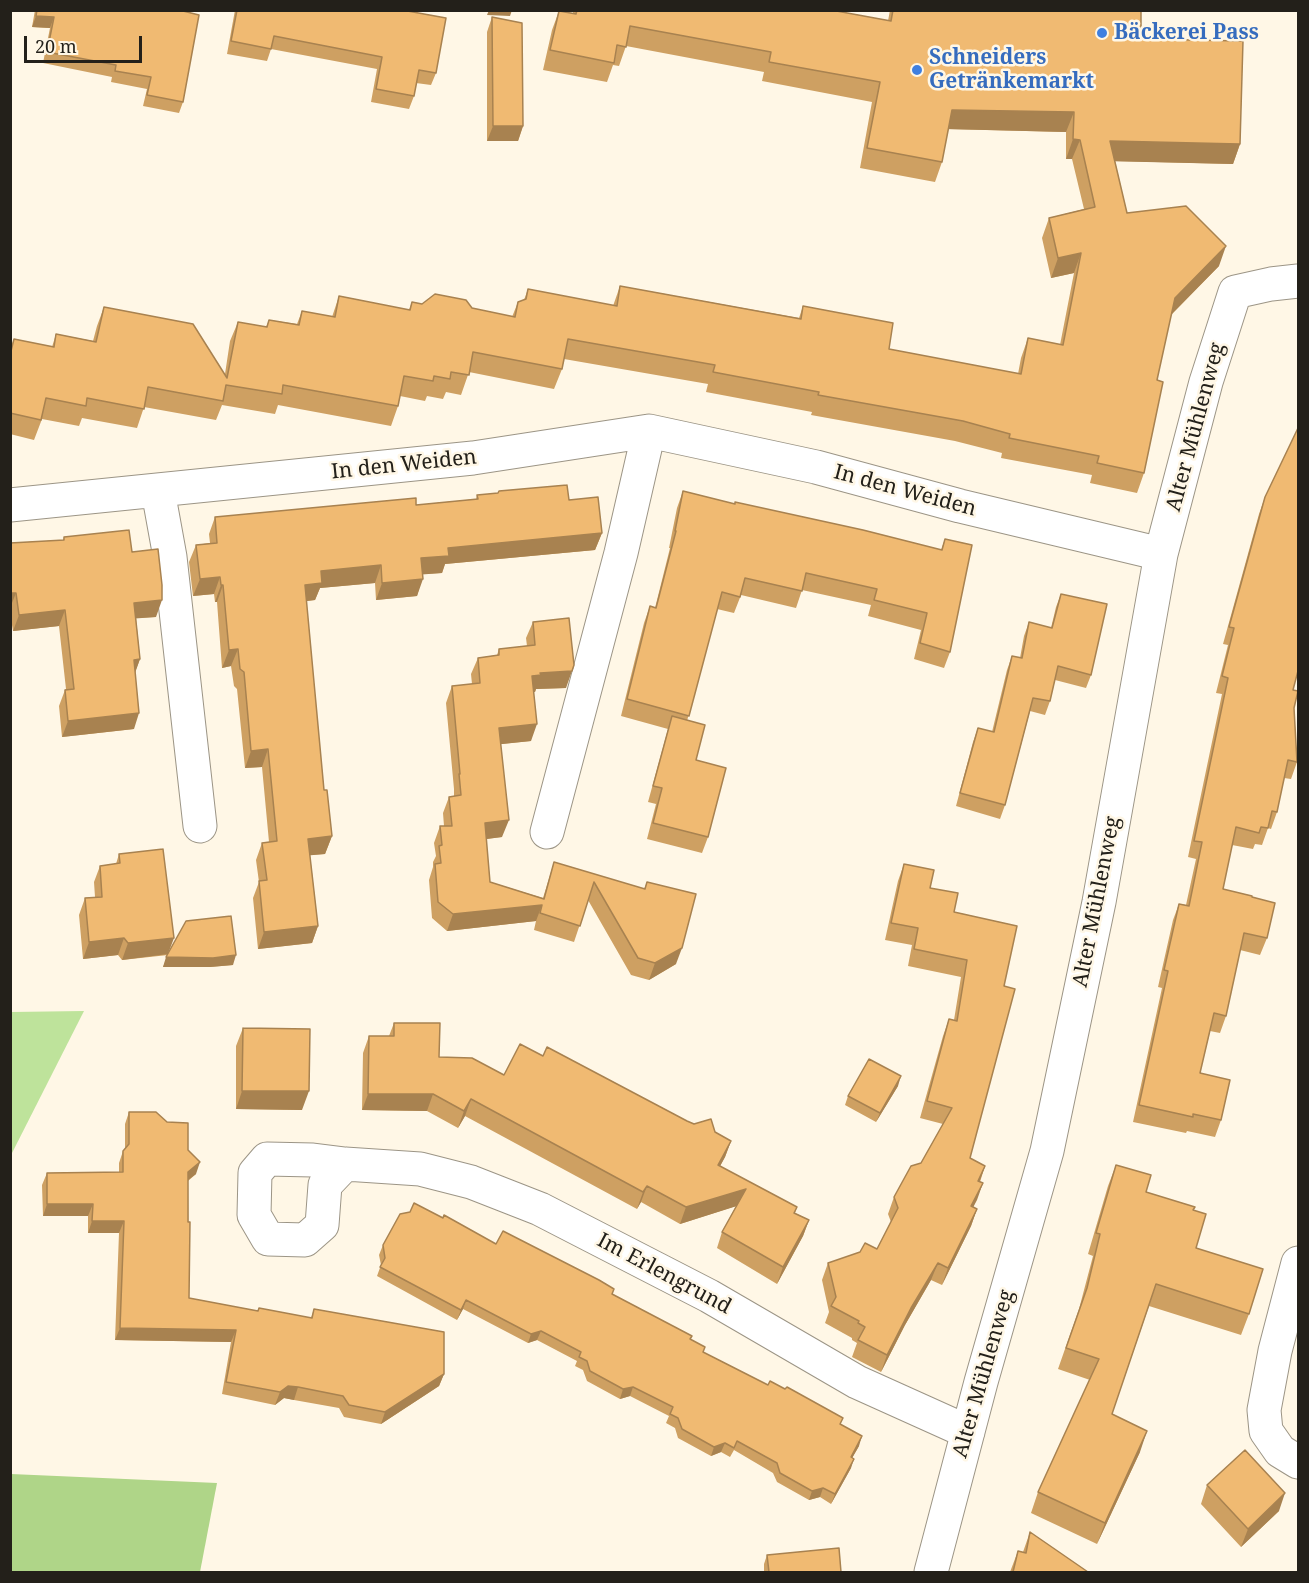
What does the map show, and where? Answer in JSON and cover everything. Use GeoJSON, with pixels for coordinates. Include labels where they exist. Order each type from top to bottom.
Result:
{"type":"FeatureCollection","features":[{"type":"Feature","properties":{"kind":"street","name":"Alter Mühlenweg"},"geometry":{"type":"LineString","coordinates":[[931,1572],[1047,1151],[1099,902],[1161,554],[1206,382],[1235,292],[1299,281]]}},
{"type":"Feature","properties":{"kind":"street","name":"In den Weiden"},"geometry":{"type":"LineString","coordinates":[[10,505],[473,458],[649,431],[816,467],[960,506],[1161,554]]}},
{"type":"Feature","properties":{"kind":"street"},"geometry":{"type":"LineString","coordinates":[[547,832],[621,553],[649,431]]}},
{"type":"Feature","properties":{"kind":"street"},"geometry":{"type":"LineString","coordinates":[[158,491],[170,557],[200,826]]}},
{"type":"Feature","properties":{"kind":"street","name":"Im Erlengrund"},"geometry":{"type":"LineString","coordinates":[[345,1164],[420,1169],[471,1182],[540,1209],[709,1296],[857,1382],[968,1432]]}},
{"type":"Feature","properties":{"kind":"street"},"geometry":{"type":"LineString","coordinates":[[1299,1263],[1275,1351],[1264,1410],[1266,1431],[1280,1451],[1299,1462]]}},
{"type":"Feature","properties":{"kind":"green space"},"geometry":{"type":"Polygon","coordinates":[[[84,1011],[11,1155],[11,1012],[84,1011]]]}},
{"type":"Feature","properties":{"kind":"green space"},"geometry":{"type":"Polygon","coordinates":[[[11,1474],[217,1483],[200,1572],[11,1572],[11,1474]]]}},
{"type":"Feature","properties":{"kind":"building"},"geometry":{"type":"Polygon","coordinates":[[[37,10],[179,10],[199,15],[183,102],[147,95],[151,77],[115,71],[116,65],[47,52],[54,17],[36,16],[37,10]]]}},
{"type":"Feature","properties":{"kind":"building"},"geometry":{"type":"Polygon","coordinates":[[[237,10],[402,10],[446,18],[436,73],[419,70],[414,96],[376,89],[382,57],[274,36],[271,49],[231,41],[237,10]]]}},
{"type":"Feature","properties":{"kind":"building"},"geometry":{"type":"Polygon","coordinates":[[[577,10],[831,10],[891,21],[893,10],[1141,10],[1141,39],[1243,41],[1240,144],[1110,141],[1127,213],[1186,206],[1226,246],[1175,298],[1157,380],[1163,382],[1144,473],[1097,463],[1099,456],[1009,438],[1010,434],[963,421],[818,395],[819,392],[713,372],[715,365],[568,339],[562,369],[473,352],[469,375],[451,372],[450,379],[434,376],[433,381],[404,376],[398,406],[283,385],[282,394],[226,385],[223,401],[148,387],[144,409],[87,398],[86,406],[46,398],[41,420],[10,413],[10,351],[14,339],[54,347],[56,334],[96,342],[104,307],[193,324],[227,378],[238,322],[267,327],[269,320],[299,325],[302,311],[335,317],[339,296],[410,310],[412,302],[422,304],[435,294],[466,300],[472,308],[515,317],[518,302],[526,299],[528,289],[617,306],[620,286],[801,319],[803,306],[893,323],[889,349],[1021,374],[1028,338],[1063,345],[1081,253],[1058,258],[1049,218],[1095,207],[1080,140],[1073,139],[1074,112],[952,110],[942,162],[867,148],[880,82],[769,62],[771,52],[630,26],[626,47],[617,45],[614,63],[550,50],[559,11],[576,14],[577,10]]]}},
{"type":"Feature","properties":{"kind":"building"},"geometry":{"type":"Polygon","coordinates":[[[492,17],[522,23],[523,126],[493,126],[492,17]]]}},
{"type":"Feature","properties":{"kind":"building"},"geometry":{"type":"Polygon","coordinates":[[[1298,428],[1299,667],[1293,690],[1298,691],[1294,708],[1297,762],[1288,760],[1277,812],[1272,811],[1268,828],[1261,827],[1259,833],[1236,827],[1223,889],[1275,903],[1267,938],[1244,933],[1226,1016],[1214,1013],[1200,1073],[1230,1080],[1221,1120],[1193,1114],[1193,1117],[1139,1105],[1168,971],[1164,970],[1179,904],[1189,906],[1202,842],[1194,841],[1228,678],[1222,676],[1234,628],[1229,627],[1265,497],[1298,428]]]}},
{"type":"Feature","properties":{"kind":"building"},"geometry":{"type":"Polygon","coordinates":[[[567,485],[569,500],[598,497],[602,533],[448,548],[449,556],[421,558],[423,579],[382,583],[381,565],[321,571],[322,583],[305,585],[324,790],[327,790],[332,836],[308,839],[318,926],[264,932],[259,881],[267,880],[262,843],[277,841],[268,749],[251,751],[244,672],[240,669],[238,649],[229,650],[223,585],[221,585],[220,577],[200,579],[196,545],[217,543],[215,517],[416,498],[416,505],[478,499],[477,495],[499,491],[567,485]]]}},
{"type":"Feature","properties":{"kind":"building"},"geometry":{"type":"Polygon","coordinates":[[[683,491],[863,530],[942,550],[945,539],[972,545],[950,652],[920,643],[927,613],[874,600],[877,589],[806,573],[802,591],[745,578],[740,597],[722,592],[689,716],[627,699],[650,606],[656,608],[676,531],[683,491]]]}},
{"type":"Feature","properties":{"kind":"building"},"geometry":{"type":"Polygon","coordinates":[[[129,530],[132,552],[158,549],[162,585],[162,600],[134,603],[140,659],[134,660],[139,713],[68,721],[65,690],[74,689],[65,610],[19,615],[16,593],[10,593],[10,543],[64,540],[64,537],[129,530]]]}},
{"type":"Feature","properties":{"kind":"building"},"geometry":{"type":"Polygon","coordinates":[[[1061,594],[1107,604],[1091,675],[1058,666],[1050,701],[1033,698],[1005,805],[960,793],[978,728],[994,732],[1012,656],[1022,658],[1029,622],[1052,628],[1061,594]]]}},
{"type":"Feature","properties":{"kind":"building"},"geometry":{"type":"Polygon","coordinates":[[[569,618],[574,665],[572,671],[540,673],[541,675],[532,676],[537,724],[499,728],[509,820],[485,823],[490,882],[544,899],[554,862],[645,889],[647,882],[696,894],[682,948],[655,963],[638,958],[594,882],[580,926],[540,913],[542,905],[453,914],[438,902],[435,864],[441,863],[440,826],[452,826],[449,797],[461,795],[452,686],[480,683],[478,658],[499,655],[499,649],[535,645],[533,622],[569,618]]]}},
{"type":"Feature","properties":{"kind":"building"},"geometry":{"type":"Polygon","coordinates":[[[672,716],[705,725],[696,760],[726,768],[708,837],[653,823],[662,788],[653,786],[672,716]]]}},
{"type":"Feature","properties":{"kind":"building"},"geometry":{"type":"Polygon","coordinates":[[[163,849],[174,938],[128,943],[124,938],[89,942],[85,898],[102,897],[100,866],[120,863],[119,854],[163,849]]]}},
{"type":"Feature","properties":{"kind":"building"},"geometry":{"type":"Polygon","coordinates":[[[904,864],[934,870],[930,888],[958,893],[954,912],[1017,926],[1004,986],[1015,989],[970,1158],[985,1166],[978,1181],[983,1183],[971,1206],[977,1209],[948,1268],[938,1263],[887,1355],[858,1340],[865,1327],[858,1323],[859,1321],[831,1306],[836,1297],[828,1263],[860,1252],[865,1243],[877,1249],[898,1208],[894,1197],[911,1166],[921,1163],[952,1108],[927,1101],[949,1019],[957,1021],[967,960],[914,949],[918,928],[891,923],[904,864]]]}},
{"type":"Feature","properties":{"kind":"building"},"geometry":{"type":"Polygon","coordinates":[[[231,916],[236,955],[213,958],[166,957],[186,921],[231,916]]]}},
{"type":"Feature","properties":{"kind":"building"},"geometry":{"type":"Polygon","coordinates":[[[394,1023],[440,1023],[439,1057],[472,1058],[504,1075],[520,1044],[543,1056],[547,1047],[687,1121],[694,1124],[711,1119],[715,1132],[731,1141],[718,1165],[797,1207],[794,1213],[809,1220],[783,1267],[722,1232],[746,1189],[686,1207],[647,1186],[643,1192],[471,1099],[464,1111],[433,1094],[368,1094],[369,1036],[394,1036],[394,1023]]]}},
{"type":"Feature","properties":{"kind":"building"},"geometry":{"type":"Polygon","coordinates":[[[243,1028],[310,1029],[309,1091],[242,1091],[243,1028]]]}},
{"type":"Feature","properties":{"kind":"building"},"geometry":{"type":"Polygon","coordinates":[[[869,1059],[901,1076],[880,1113],[848,1096],[869,1059]]]}},
{"type":"Feature","properties":{"kind":"building"},"geometry":{"type":"Polygon","coordinates":[[[129,1112],[156,1112],[167,1122],[188,1123],[188,1150],[200,1162],[188,1172],[189,1298],[312,1318],[314,1309],[444,1332],[444,1374],[385,1412],[349,1405],[343,1396],[298,1387],[288,1386],[280,1392],[226,1382],[236,1330],[120,1328],[124,1221],[92,1221],[93,1204],[47,1204],[47,1173],[123,1172],[123,1151],[129,1144],[129,1112]]]}},
{"type":"Feature","properties":{"kind":"building"},"geometry":{"type":"Polygon","coordinates":[[[1116,1165],[1151,1175],[1146,1192],[1195,1207],[1193,1210],[1206,1214],[1196,1248],[1263,1269],[1249,1314],[1156,1284],[1112,1414],[1147,1431],[1105,1523],[1038,1492],[1099,1359],[1066,1348],[1087,1288],[1100,1234],[1096,1233],[1116,1165]]]}},
{"type":"Feature","properties":{"kind":"building"},"geometry":{"type":"Polygon","coordinates":[[[414,1203],[443,1218],[444,1215],[496,1244],[503,1231],[599,1280],[614,1289],[612,1294],[692,1336],[690,1339],[705,1347],[703,1352],[768,1385],[770,1381],[785,1389],[787,1387],[843,1418],[840,1424],[862,1436],[851,1457],[854,1459],[835,1494],[823,1488],[812,1491],[780,1473],[777,1463],[737,1441],[734,1448],[725,1443],[714,1447],[682,1429],[678,1418],[670,1414],[673,1407],[633,1387],[623,1389],[590,1371],[587,1361],[579,1357],[581,1352],[541,1331],[531,1334],[466,1300],[461,1310],[380,1267],[385,1258],[383,1245],[400,1214],[410,1212],[414,1203]]]}},
{"type":"Feature","properties":{"kind":"building"},"geometry":{"type":"Polygon","coordinates":[[[1245,1450],[1285,1493],[1248,1529],[1207,1485],[1245,1450]]]}},
{"type":"Feature","properties":{"kind":"building"},"geometry":{"type":"Polygon","coordinates":[[[1030,1532],[1088,1572],[1013,1572],[1018,1551],[1026,1553],[1030,1532]]]}},
{"type":"Feature","properties":{"kind":"building"},"geometry":{"type":"Polygon","coordinates":[[[839,1548],[841,1572],[769,1572],[767,1555],[839,1548]]]}},
{"type":"Feature","properties":{"kind":"place","name":"Bäckerei Pass"},"geometry":{"type":"Point","coordinates":[1102,33]}},
{"type":"Feature","properties":{"kind":"place","name":"Schneiders Getränkemarkt"},"geometry":{"type":"Point","coordinates":[917,70]}}]}
